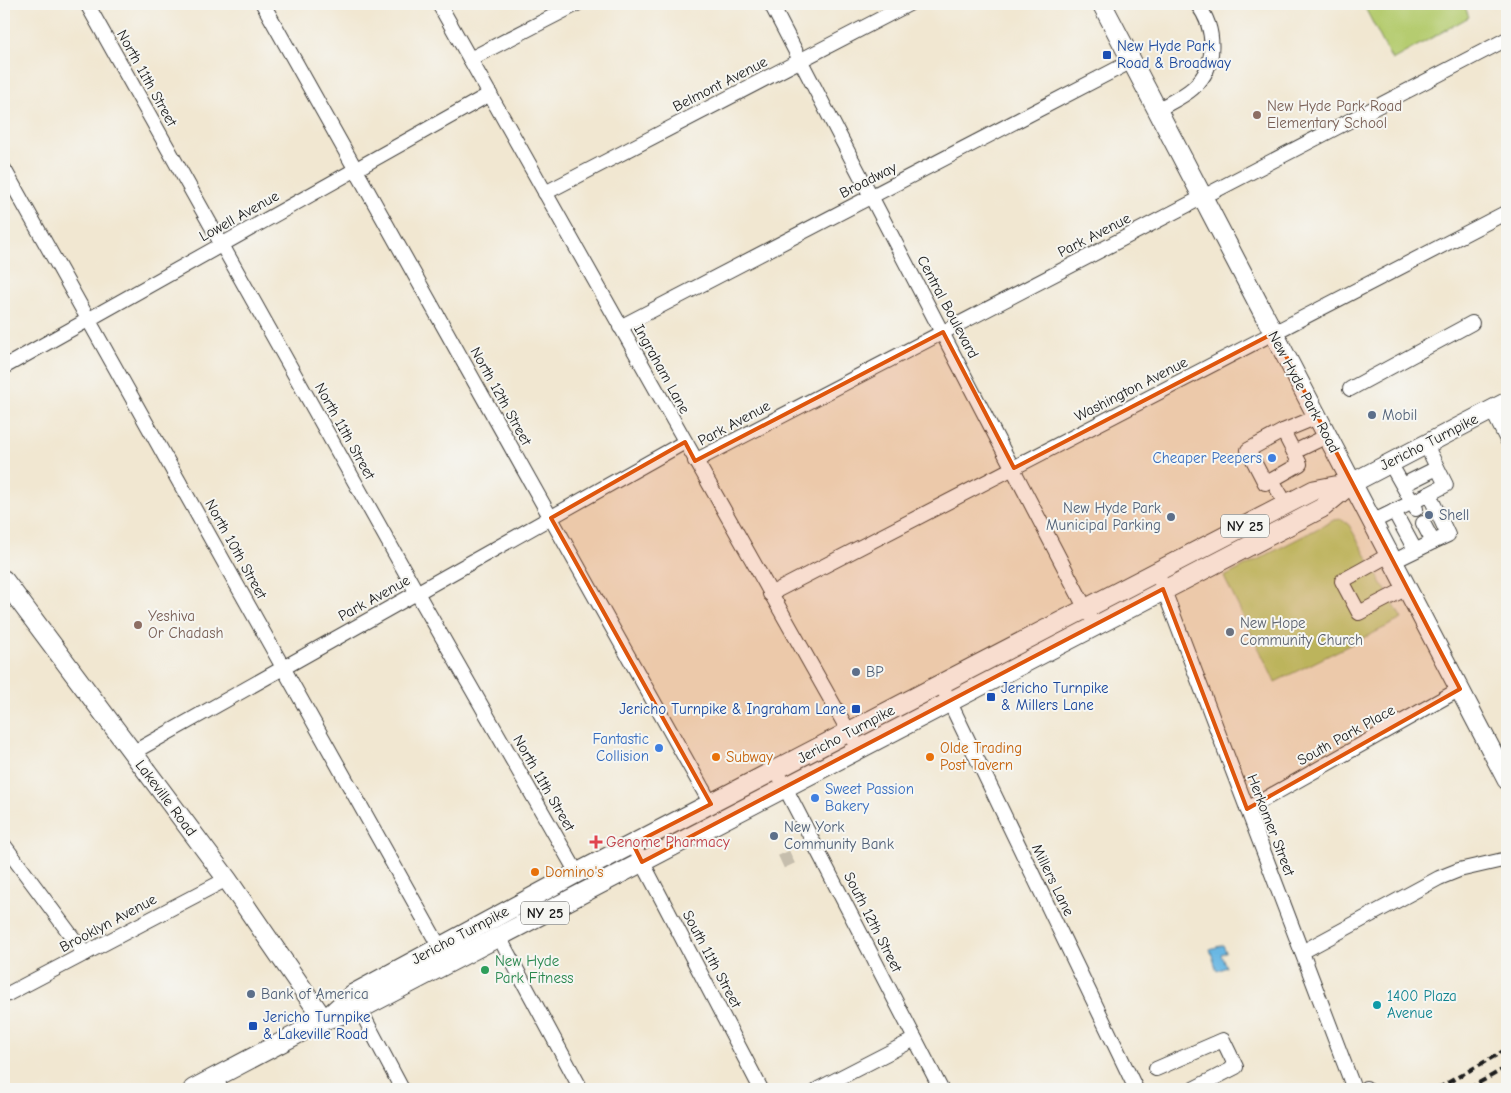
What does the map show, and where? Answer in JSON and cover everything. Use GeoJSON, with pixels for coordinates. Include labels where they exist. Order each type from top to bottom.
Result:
{"type":"FeatureCollection","features":[{"type":"Feature","properties":{"kind":"main road","name":"New Hyde Park Road"},"geometry":{"type":"LineString","coordinates":[[1102,4],[1507,780]]}},
{"type":"Feature","properties":{"kind":"main road","name":"Jericho Turnpike"},"geometry":{"type":"LineString","coordinates":[[1160,580],[1322,508],[1352,483],[1500,406]]}},
{"type":"Feature","properties":{"kind":"main road","name":"Jericho Turnpike"},"geometry":{"type":"LineString","coordinates":[[193,1089],[218,1083],[356,1001],[439,946],[577,873],[776,770],[853,740],[1090,617],[1160,580],[1286,504],[1314,490],[1352,483]]}},
{"type":"Feature","properties":{"kind":"main road","name":"Lakeville Road"},"geometry":{"type":"LineString","coordinates":[[4,580],[227,879],[324,1020]]}},
{"type":"Feature","properties":{"kind":"main road","name":"Jericho Turnpike"},"geometry":{"type":"LineString","coordinates":[[356,1001],[500,937],[785,787],[853,740]]}},
{"type":"Feature","properties":{"kind":"main road"},"geometry":{"type":"LineString","coordinates":[[679,842],[684,829],[712,814],[712,804]]}},
{"type":"Feature","properties":{"kind":"street","name":"North 11th Street"},"geometry":{"type":"LineString","coordinates":[[87,4],[417,593],[577,873]]}},
{"type":"Feature","properties":{"kind":"street","name":"North 12th Street"},"geometry":{"type":"LineString","coordinates":[[263,4],[712,804]]}},
{"type":"Feature","properties":{"kind":"street","name":"Ingraham Lane"},"geometry":{"type":"LineString","coordinates":[[440,4],[853,740]]}},
{"type":"Feature","properties":{"kind":"street"},"geometry":{"type":"LineString","coordinates":[[470,59],[576,4]]}},
{"type":"Feature","properties":{"kind":"street","name":"Central Boulevard"},"geometry":{"type":"LineString","coordinates":[[771,4],[1090,617]]}},
{"type":"Feature","properties":{"kind":"street","name":"Belmont Avenue"},"geometry":{"type":"LineString","coordinates":[[546,193],[909,4]]}},
{"type":"Feature","properties":{"kind":"street"},"geometry":{"type":"LineString","coordinates":[[1157,110],[1194,87],[1206,71],[1212,52],[1212,33],[1205,14],[1197,4]]}},
{"type":"Feature","properties":{"kind":"street","name":"Park Avenue"},"geometry":{"type":"LineString","coordinates":[[695,461],[1507,39]]}},
{"type":"Feature","properties":{"kind":"street","name":"Broadway"},"geometry":{"type":"LineString","coordinates":[[620,327],[1132,61]]}},
{"type":"Feature","properties":{"kind":"street","name":"Lowell Avenue"},"geometry":{"type":"LineString","coordinates":[[4,367],[490,94]]}},
{"type":"Feature","properties":{"kind":"street","name":"North 10th Street"},"geometry":{"type":"LineString","coordinates":[[4,168],[439,946]]}},
{"type":"Feature","properties":{"kind":"street","name":"Washington Avenue"},"geometry":{"type":"LineString","coordinates":[[770,594],[1507,212]]}},
{"type":"Feature","properties":{"kind":"street"},"geometry":{"type":"LineString","coordinates":[[1350,389],[1472,323]]}},
{"type":"Feature","properties":{"kind":"street"},"geometry":{"type":"LineString","coordinates":[[1500,406],[1507,440]]}},
{"type":"Feature","properties":{"kind":"street"},"geometry":{"type":"LineString","coordinates":[[1283,431],[1300,464],[1265,483],[1248,450],[1283,431],[1317,417]]}},
{"type":"Feature","properties":{"kind":"street"},"geometry":{"type":"LineString","coordinates":[[1294,452],[1327,436]]}},
{"type":"Feature","properties":{"kind":"street","name":"Park Avenue"},"geometry":{"type":"LineString","coordinates":[[132,753],[685,442]]}},
{"type":"Feature","properties":{"kind":"street"},"geometry":{"type":"LineString","coordinates":[[1372,522],[1394,511],[1414,506],[1428,494],[1446,486],[1426,445]]}},
{"type":"Feature","properties":{"kind":"street"},"geometry":{"type":"LineString","coordinates":[[1390,463],[1404,485],[1414,506]]}},
{"type":"Feature","properties":{"kind":"street"},"geometry":{"type":"LineString","coordinates":[[1404,485],[1437,468]]}},
{"type":"Feature","properties":{"kind":"street"},"geometry":{"type":"LineString","coordinates":[[1272,480],[1286,504]]}},
{"type":"Feature","properties":{"kind":"street"},"geometry":{"type":"LineString","coordinates":[[1407,588],[1359,613],[1342,581],[1391,558],[1415,550],[1448,535],[1428,494]]}},
{"type":"Feature","properties":{"kind":"street"},"geometry":{"type":"LineString","coordinates":[[1394,511],[1415,550]]}},
{"type":"Feature","properties":{"kind":"street"},"geometry":{"type":"LineString","coordinates":[[1423,523],[1433,542]]}},
{"type":"Feature","properties":{"kind":"street","name":"Herkomer Street"},"geometry":{"type":"LineString","coordinates":[[1160,580],[1302,952],[1362,1089]]}},
{"type":"Feature","properties":{"kind":"street","name":"South Park Place"},"geometry":{"type":"LineString","coordinates":[[1247,809],[1460,689]]}},
{"type":"Feature","properties":{"kind":"street","name":"Millers Lane"},"geometry":{"type":"LineString","coordinates":[[945,692],[1136,1089]]}},
{"type":"Feature","properties":{"kind":"street","name":"South 12th Street"},"geometry":{"type":"LineString","coordinates":[[776,770],[941,1089]]}},
{"type":"Feature","properties":{"kind":"street","name":"South 11th Street"},"geometry":{"type":"LineString","coordinates":[[633,844],[761,1089]]}},
{"type":"Feature","properties":{"kind":"street"},"geometry":{"type":"LineString","coordinates":[[4,845],[85,954]]}},
{"type":"Feature","properties":{"kind":"street"},"geometry":{"type":"LineString","coordinates":[[1302,952],[1439,878],[1459,870],[1507,858]]}},
{"type":"Feature","properties":{"kind":"street","name":"Brooklyn Avenue"},"geometry":{"type":"LineString","coordinates":[[4,996],[227,879]]}},
{"type":"Feature","properties":{"kind":"street"},"geometry":{"type":"LineString","coordinates":[[500,937],[581,1089]]}},
{"type":"Feature","properties":{"kind":"street"},"geometry":{"type":"LineString","coordinates":[[356,1001],[402,1089]]}},
{"type":"Feature","properties":{"kind":"street"},"geometry":{"type":"LineString","coordinates":[[818,1089],[915,1039]]}},
{"type":"Feature","properties":{"kind":"street"},"geometry":{"type":"LineString","coordinates":[[1156,1069],[1223,1040],[1236,1067],[1194,1089]]}},
{"type":"Feature","properties":{"kind":"highlighted area"},"geometry":{"type":"Polygon","coordinates":[[[943,332],[1014,468],[1274,333],[1460,689],[1247,809],[1163,589],[642,862],[633,844],[711,804],[551,518],[685,442],[695,461],[943,332]]]}},
{"type":"Feature","properties":{"kind":"green space"},"geometry":{"type":"Polygon","coordinates":[[[1363,4],[1464,4],[1469,17],[1392,60],[1363,4]]]}},
{"type":"Feature","properties":{"kind":"green space"},"geometry":{"type":"Polygon","coordinates":[[[1341,519],[1349,525],[1402,619],[1275,682],[1224,577],[1334,520],[1341,519]]]}},
{"type":"Feature","properties":{"kind":"water"},"geometry":{"type":"Polygon","coordinates":[[[1223,945],[1226,952],[1221,954],[1226,967],[1217,971],[1210,949],[1223,945]]]}},
{"type":"Feature","properties":{"kind":"tunnel"},"geometry":{"type":"LineString","coordinates":[[781,862],[792,857]]}},
{"type":"Feature","properties":{"kind":"railway"},"geometry":{"type":"LineString","coordinates":[[1437,1089],[1507,1049]]}},
{"type":"Feature","properties":{"kind":"railway"},"geometry":{"type":"LineString","coordinates":[[1468,1089],[1507,1067]]}},
{"type":"Feature","properties":{"kind":"place","name":"New Hyde Park Road & Broadway"},"geometry":{"type":"Point","coordinates":[1107,55]}},
{"type":"Feature","properties":{"kind":"place","name":"New Hyde Park Road Elementary School"},"geometry":{"type":"Point","coordinates":[1257,115]}},
{"type":"Feature","properties":{"kind":"place","name":"Mobil"},"geometry":{"type":"Point","coordinates":[1372,415]}},
{"type":"Feature","properties":{"kind":"place","name":"Cheaper Peepers"},"geometry":{"type":"Point","coordinates":[1272,458]}},
{"type":"Feature","properties":{"kind":"place","name":"Shell"},"geometry":{"type":"Point","coordinates":[1429,515]}},
{"type":"Feature","properties":{"kind":"place","name":"New Hyde Park Municipal Parking"},"geometry":{"type":"Point","coordinates":[1171,517]}},
{"type":"Feature","properties":{"kind":"place","name":"Yeshiva Or Chadash"},"geometry":{"type":"Point","coordinates":[138,625]}},
{"type":"Feature","properties":{"kind":"place","name":"New Hope Community Church"},"geometry":{"type":"Point","coordinates":[1230,632]}},
{"type":"Feature","properties":{"kind":"place","name":"BP"},"geometry":{"type":"Point","coordinates":[856,672]}},
{"type":"Feature","properties":{"kind":"place","name":"Jericho Turnpike & Millers Lane"},"geometry":{"type":"Point","coordinates":[991,697]}},
{"type":"Feature","properties":{"kind":"place","name":"Jericho Turnpike & Ingraham Lane"},"geometry":{"type":"Point","coordinates":[856,709]}},
{"type":"Feature","properties":{"kind":"place","name":"Fantastic Collision"},"geometry":{"type":"Point","coordinates":[659,748]}},
{"type":"Feature","properties":{"kind":"place","name":"Subway"},"geometry":{"type":"Point","coordinates":[716,757]}},
{"type":"Feature","properties":{"kind":"place","name":"Olde Trading Post Tavern"},"geometry":{"type":"Point","coordinates":[930,757]}},
{"type":"Feature","properties":{"kind":"place","name":"Sweet Passion Bakery"},"geometry":{"type":"Point","coordinates":[815,798]}},
{"type":"Feature","properties":{"kind":"place","name":"New York Community Bank"},"geometry":{"type":"Point","coordinates":[774,836]}},
{"type":"Feature","properties":{"kind":"place","name":"Genome Pharmacy"},"geometry":{"type":"Point","coordinates":[596,842]}},
{"type":"Feature","properties":{"kind":"place","name":"Domino's"},"geometry":{"type":"Point","coordinates":[535,872]}},
{"type":"Feature","properties":{"kind":"place","name":"New Hyde Park Fitness"},"geometry":{"type":"Point","coordinates":[485,970]}},
{"type":"Feature","properties":{"kind":"place","name":"Bank of America"},"geometry":{"type":"Point","coordinates":[251,994]}},
{"type":"Feature","properties":{"kind":"place","name":"1400 Plaza Avenue"},"geometry":{"type":"Point","coordinates":[1377,1005]}},
{"type":"Feature","properties":{"kind":"place","name":"Jericho Turnpike & Lakeville Road"},"geometry":{"type":"Point","coordinates":[253,1026]}}]}
